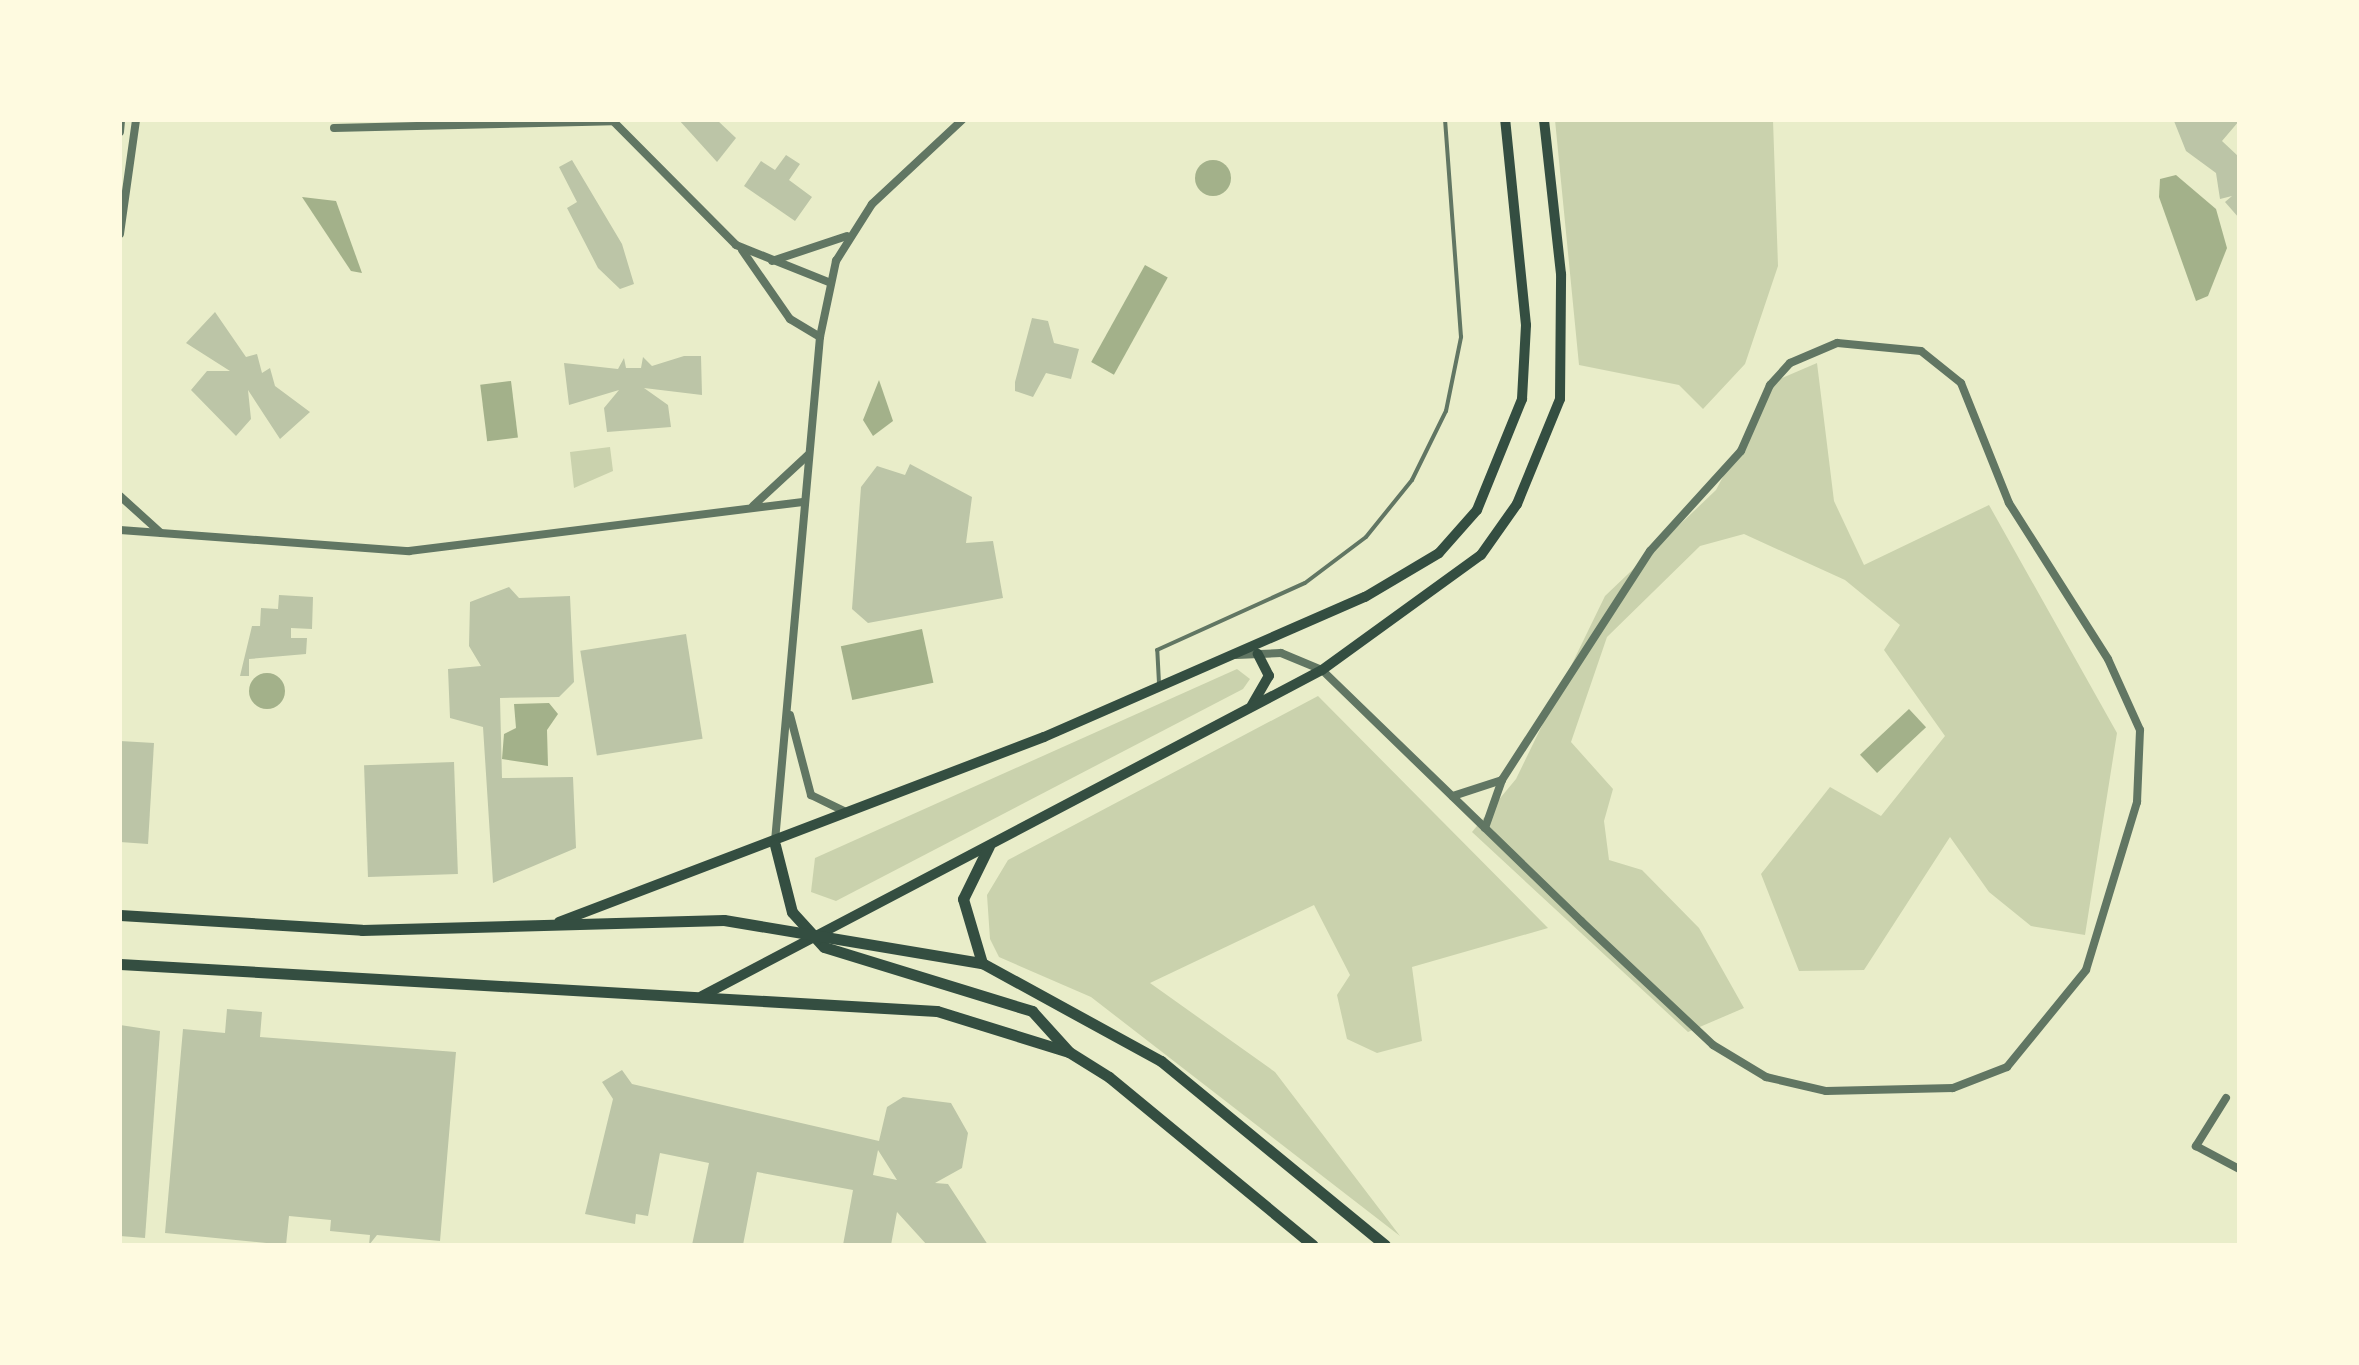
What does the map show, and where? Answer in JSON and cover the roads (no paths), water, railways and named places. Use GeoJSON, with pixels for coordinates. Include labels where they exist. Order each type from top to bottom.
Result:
{"type":"FeatureCollection","features":[{"type":"Feature","properties":{"kind":"main road"},"geometry":{"type":"LineString","coordinates":[[558,922],[856,814],[1161,687],[1404,577],[1438,552],[1484,494],[1522,399],[1526,326],[1505,120]]}},
{"type":"Feature","properties":{"kind":"main road"},"geometry":{"type":"LineString","coordinates":[[702,996],[809,933],[989,846],[1322,670],[1481,555],[1546,441],[1564,352],[1544,120]]}},
{"type":"Feature","properties":{"kind":"main road"},"geometry":{"type":"LineString","coordinates":[[1251,706],[1268,676],[1258,654]]}},
{"type":"Feature","properties":{"kind":"main road"},"geometry":{"type":"LineString","coordinates":[[775,845],[785,896],[809,933],[854,961],[1032,1012],[1069,1052],[1313,1245]]}},
{"type":"Feature","properties":{"kind":"main road"},"geometry":{"type":"LineString","coordinates":[[982,963],[963,900],[989,846]]}},
{"type":"Feature","properties":{"kind":"main road"},"geometry":{"type":"LineString","coordinates":[[120,915],[362,930],[724,920],[982,963],[1161,1061],[1386,1245]]}},
{"type":"Feature","properties":{"kind":"main road"},"geometry":{"type":"LineString","coordinates":[[120,964],[937,1011],[1069,1052]]}},
{"type":"Feature","properties":{"kind":"street"},"geometry":{"type":"LineString","coordinates":[[120,132],[121,120]]}},
{"type":"Feature","properties":{"kind":"street"},"geometry":{"type":"LineString","coordinates":[[120,234],[136,120]]}},
{"type":"Feature","properties":{"kind":"street"},"geometry":{"type":"LineString","coordinates":[[334,128],[613,120],[742,250],[790,319],[820,338]]}},
{"type":"Feature","properties":{"kind":"street"},"geometry":{"type":"LineString","coordinates":[[775,845],[790,711],[820,338],[831,282],[847,236],[962,120]]}},
{"type":"Feature","properties":{"kind":"street"},"geometry":{"type":"LineString","coordinates":[[772,261],[847,236]]}},
{"type":"Feature","properties":{"kind":"street"},"geometry":{"type":"LineString","coordinates":[[742,250],[831,282]]}},
{"type":"Feature","properties":{"kind":"street"},"geometry":{"type":"LineString","coordinates":[[1235,655],[1258,654],[1322,670],[1485,828],[1712,1044],[1766,1077],[1826,1091],[1953,1088],[2007,1067],[2086,970],[2137,802],[2140,730],[2108,659],[2010,503],[1962,383],[1921,351],[1837,343],[1790,362],[1770,385],[1741,451],[1650,552],[1502,780],[1485,828]]}},
{"type":"Feature","properties":{"kind":"street"},"geometry":{"type":"LineString","coordinates":[[750,509],[810,454]]}},
{"type":"Feature","properties":{"kind":"street"},"geometry":{"type":"LineString","coordinates":[[120,496],[162,533]]}},
{"type":"Feature","properties":{"kind":"street"},"geometry":{"type":"LineString","coordinates":[[120,530],[410,551],[804,502]]}},
{"type":"Feature","properties":{"kind":"street"},"geometry":{"type":"LineString","coordinates":[[790,711],[811,795],[856,814]]}},
{"type":"Feature","properties":{"kind":"street"},"geometry":{"type":"LineString","coordinates":[[1453,796],[1502,780]]}},
{"type":"Feature","properties":{"kind":"street"},"geometry":{"type":"LineString","coordinates":[[2226,1098],[2196,1146],[2239,1169]]}},
{"type":"Feature","properties":{"kind":"lane"},"geometry":{"type":"LineString","coordinates":[[1161,687],[1157,650],[1305,582],[1366,537],[1412,480],[1446,411],[1461,337],[1445,120]]}}]}
